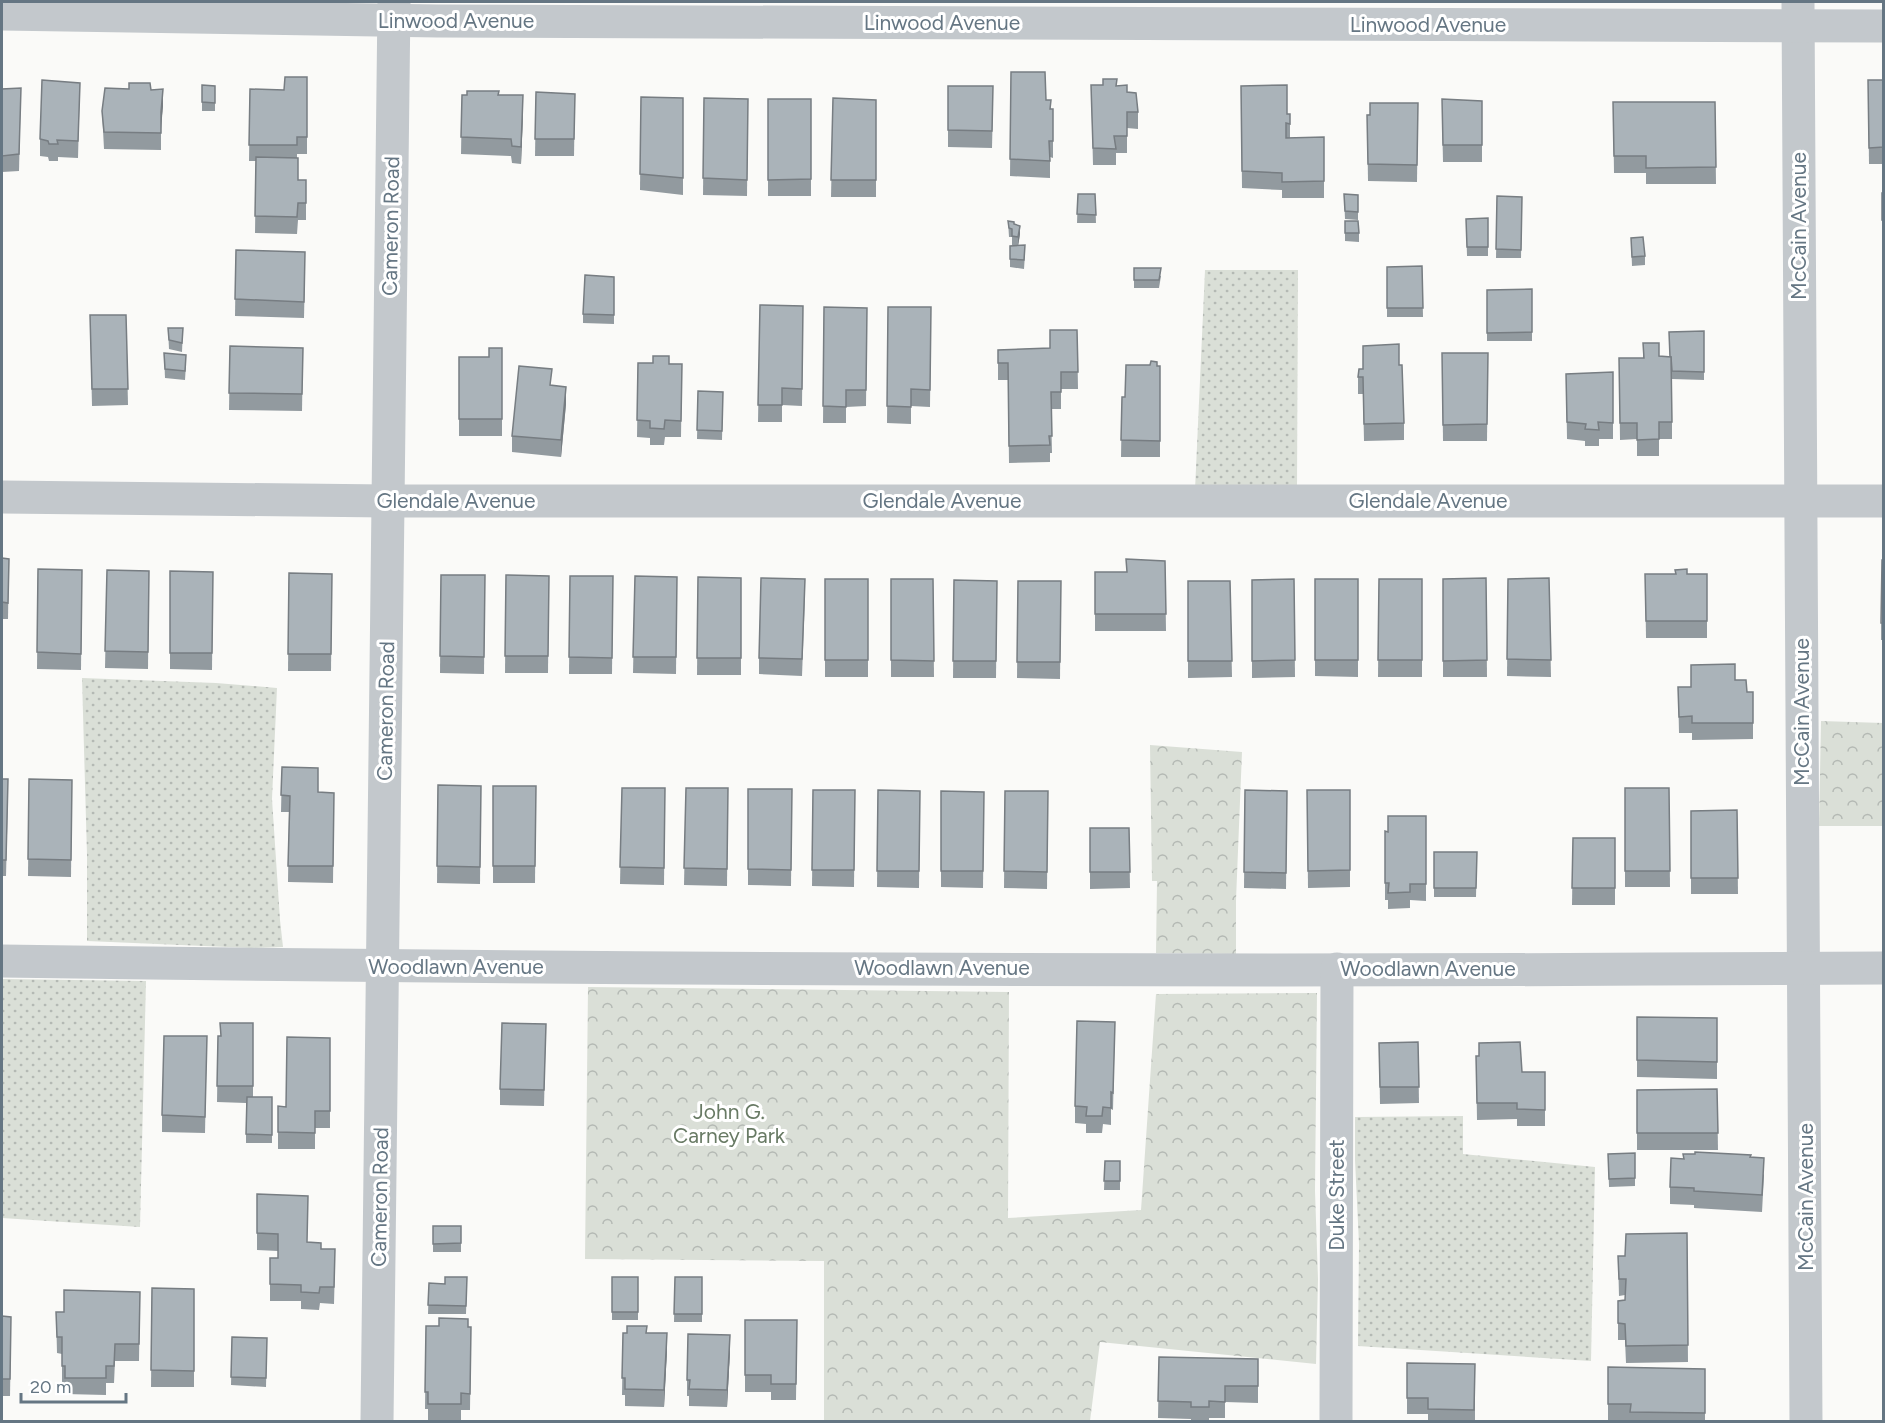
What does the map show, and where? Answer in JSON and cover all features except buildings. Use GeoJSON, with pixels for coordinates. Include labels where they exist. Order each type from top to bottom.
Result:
{"type":"FeatureCollection","features":[{"type":"Feature","properties":{"kind":"street","name":"Linwood Avenue"},"geometry":{"type":"LineString","coordinates":[[2,14],[394,11],[1798,14],[1884,26]]}},
{"type":"Feature","properties":{"kind":"street","name":"Cameron Road"},"geometry":{"type":"LineString","coordinates":[[377,1422],[394,11]]}},
{"type":"Feature","properties":{"kind":"street","name":"McCain Avenue"},"geometry":{"type":"LineString","coordinates":[[1798,14],[1806,1422]]}},
{"type":"Feature","properties":{"kind":"street","name":"Glendale Avenue"},"geometry":{"type":"LineString","coordinates":[[2,497],[388,501],[1884,501]]}},
{"type":"Feature","properties":{"kind":"street","name":"Woodlawn Avenue"},"geometry":{"type":"LineString","coordinates":[[2,961],[383,967],[1884,968]]}},
{"type":"Feature","properties":{"kind":"street","name":"Duke Street"},"geometry":{"type":"LineString","coordinates":[[1336,1422],[1338,969]]}},
{"type":"Feature","properties":{"kind":"green space"},"geometry":{"type":"Polygon","coordinates":[[[1205,270],[1298,270],[1297,488],[1195,490],[1205,270]]]}},
{"type":"Feature","properties":{"kind":"green space"},"geometry":{"type":"Polygon","coordinates":[[[82,678],[216,683],[277,688],[272,799],[283,947],[251,948],[87,941],[82,678]]]}},
{"type":"Feature","properties":{"kind":"green space"},"geometry":{"type":"Polygon","coordinates":[[[1821,721],[1883,723],[1883,826],[1819,826],[1821,721]]]}},
{"type":"Feature","properties":{"kind":"green space"},"geometry":{"type":"Polygon","coordinates":[[[1150,745],[1242,752],[1236,954],[1156,953],[1157,881],[1152,881],[1150,745]]]}},
{"type":"Feature","properties":{"kind":"green space"},"geometry":{"type":"Polygon","coordinates":[[[2,979],[146,981],[140,1227],[2,1218],[2,979]]]}},
{"type":"Feature","properties":{"kind":"green space","name":"John G. Carney Park"},"geometry":{"type":"Polygon","coordinates":[[[588,987],[1009,992],[1008,1218],[1141,1210],[1156,994],[1317,993],[1316,1364],[1100,1342],[1090,1421],[824,1421],[824,1261],[585,1259],[588,987]]]}},
{"type":"Feature","properties":{"kind":"green space"},"geometry":{"type":"Polygon","coordinates":[[[1463,1116],[1463,1154],[1595,1167],[1591,1361],[1358,1346],[1359,1244],[1355,1117],[1463,1116]]]}}]}
